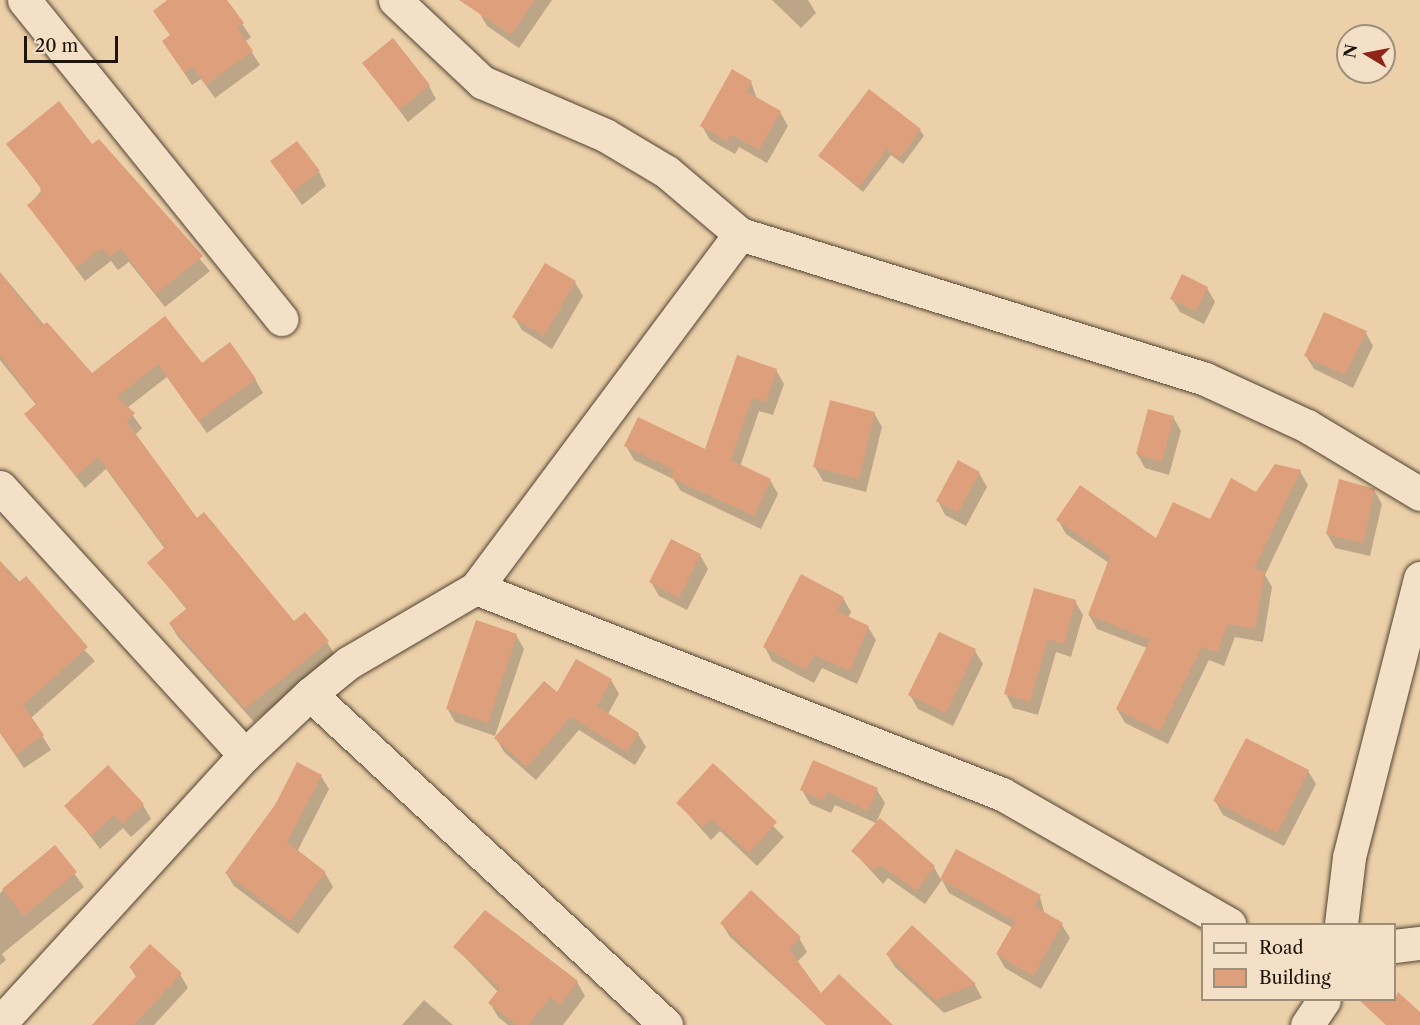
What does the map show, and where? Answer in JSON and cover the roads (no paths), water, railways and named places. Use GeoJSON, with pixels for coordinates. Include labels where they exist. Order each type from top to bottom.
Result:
{"type":"FeatureCollection","features":[{"type":"Feature","properties":{"kind":"street"},"geometry":{"type":"LineString","coordinates":[[24,0],[281,320]]}},
{"type":"Feature","properties":{"kind":"street"},"geometry":{"type":"LineString","coordinates":[[395,0],[482,82],[605,135],[667,171],[740,234],[1205,380],[1308,426],[1420,494]]}},
{"type":"Feature","properties":{"kind":"street"},"geometry":{"type":"LineString","coordinates":[[0,1023],[245,755],[310,694],[348,663],[476,588],[740,234]]}},
{"type":"Feature","properties":{"kind":"street"},"geometry":{"type":"LineString","coordinates":[[0,487],[245,755]]}},
{"type":"Feature","properties":{"kind":"street"},"geometry":{"type":"LineString","coordinates":[[1341,923],[1349,857],[1420,578]]}},
{"type":"Feature","properties":{"kind":"street"},"geometry":{"type":"LineString","coordinates":[[476,588],[1002,794],[1227,923]]}},
{"type":"Feature","properties":{"kind":"street"},"geometry":{"type":"LineString","coordinates":[[310,694],[666,1025]]}},
{"type":"Feature","properties":{"kind":"street"},"geometry":{"type":"LineString","coordinates":[[1396,946],[1420,943]]}},
{"type":"Feature","properties":{"kind":"street"},"geometry":{"type":"LineString","coordinates":[[1307,1025],[1323,1001]]}}]}
